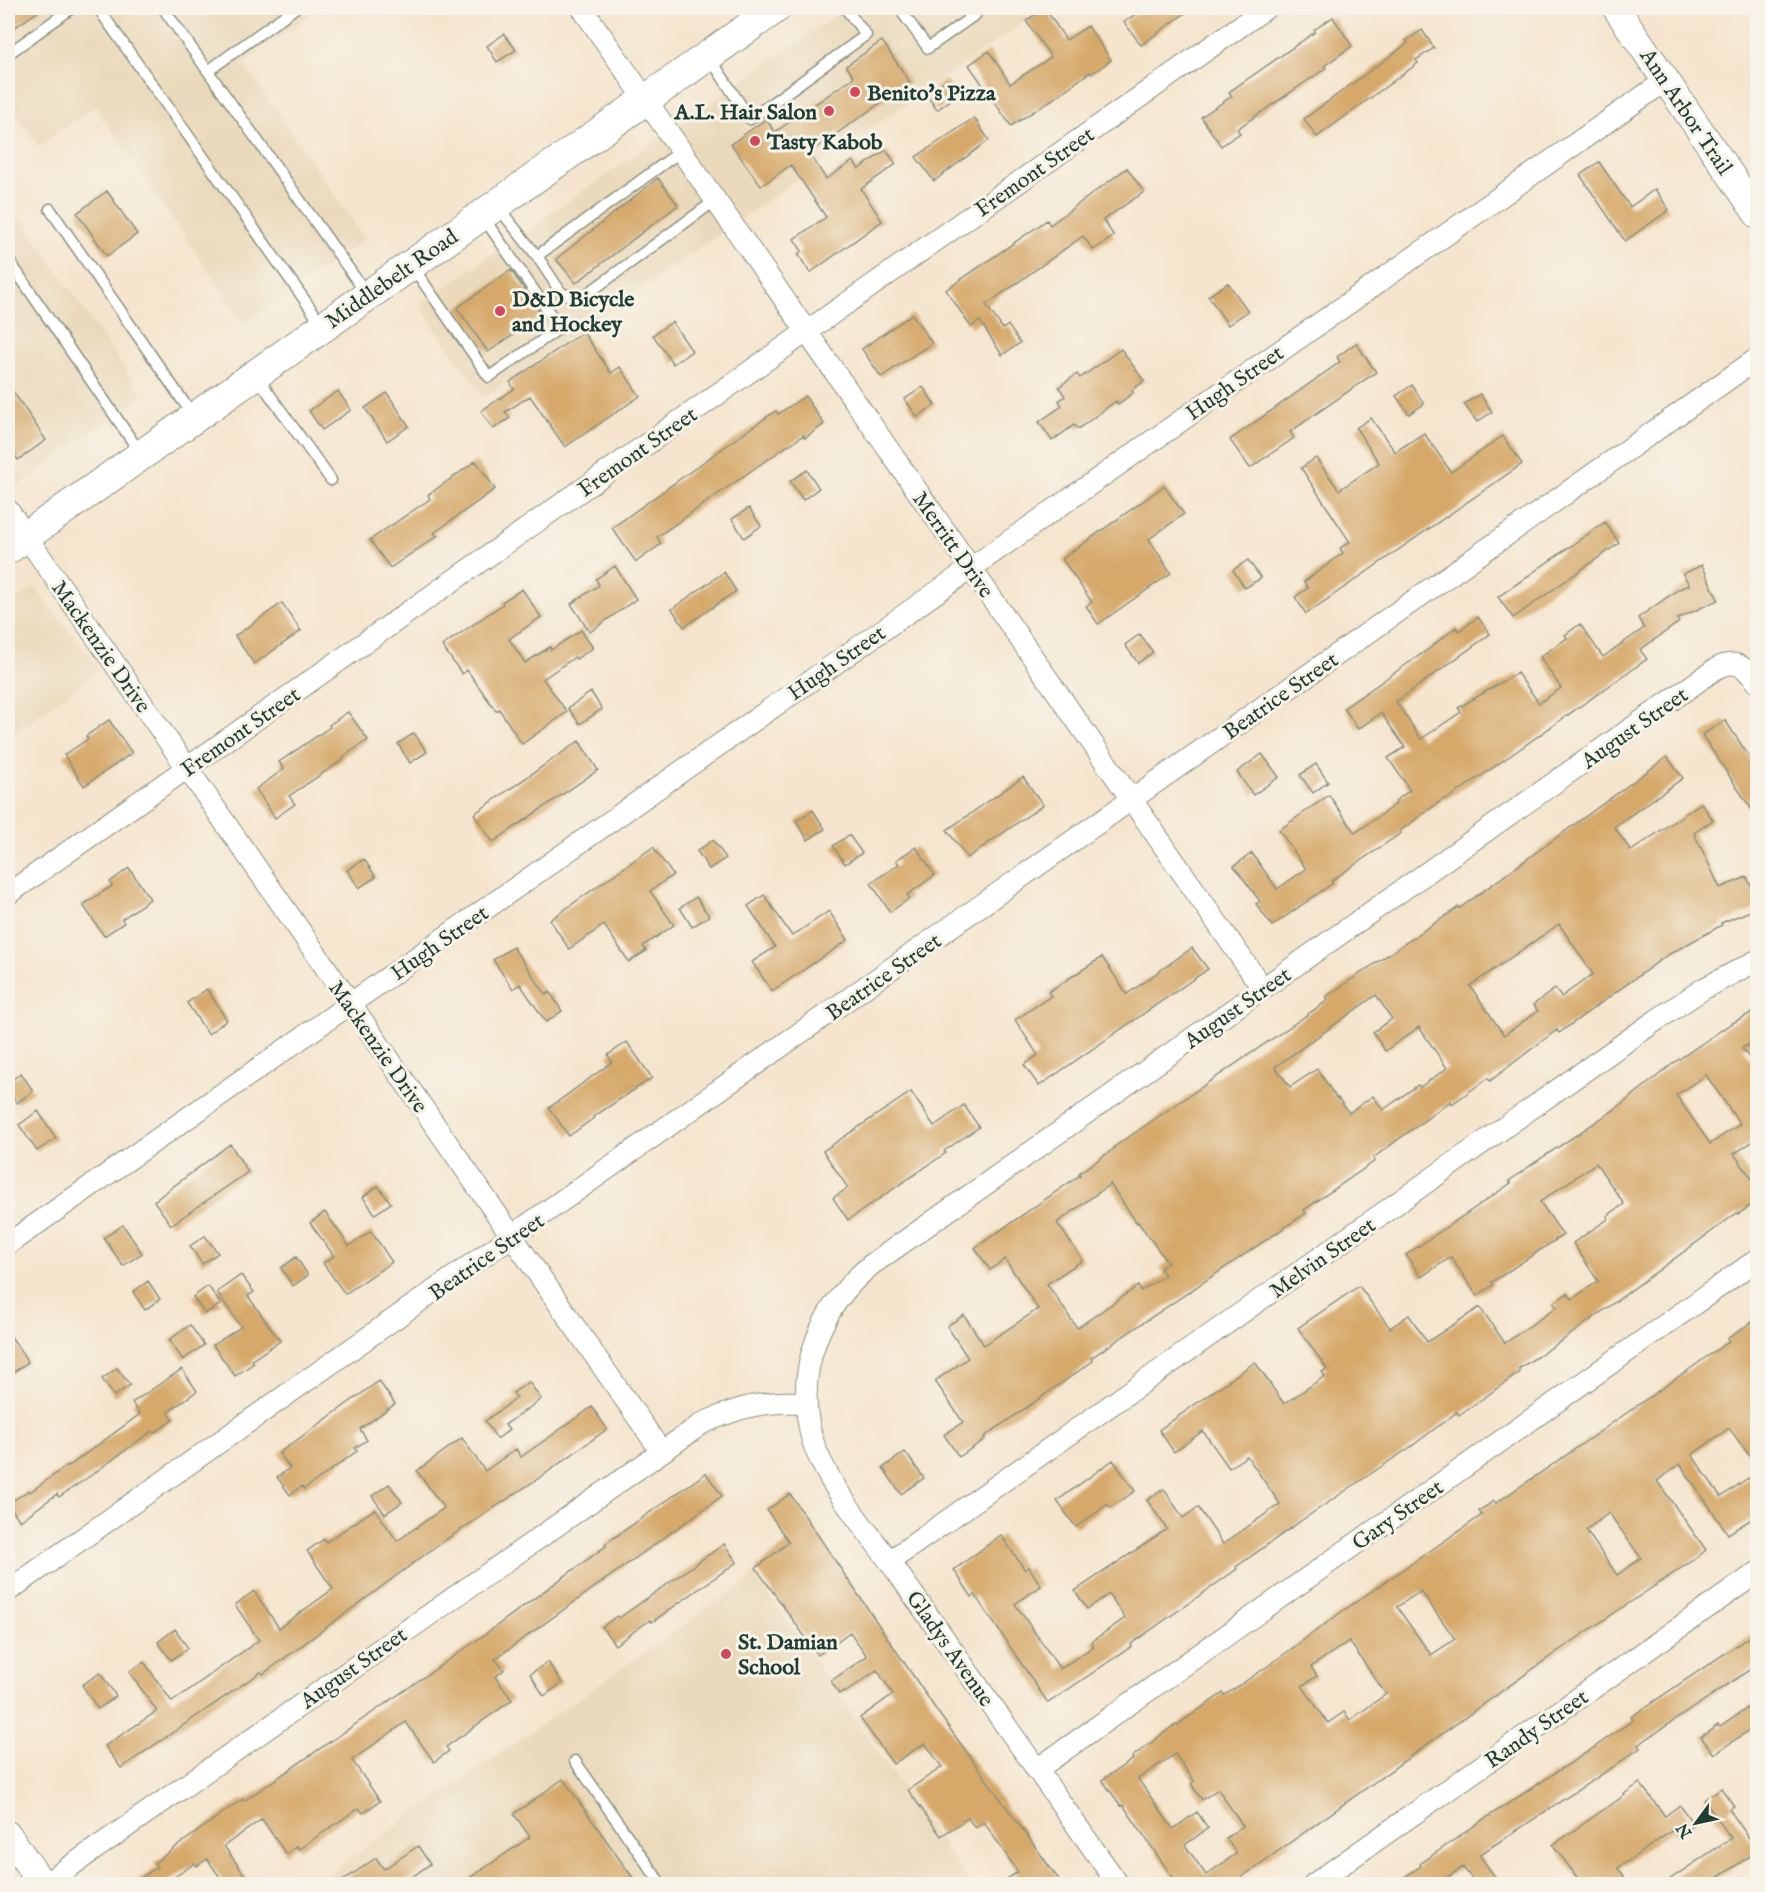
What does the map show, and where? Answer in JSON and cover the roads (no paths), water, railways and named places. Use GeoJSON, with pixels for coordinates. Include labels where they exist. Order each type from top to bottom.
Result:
{"type":"FeatureCollection","features":[{"type":"Feature","properties":{"kind":"main road","name":"Middlebelt Road"},"geometry":{"type":"LineString","coordinates":[[17,543],[776,8]]}},
{"type":"Feature","properties":{"kind":"street","name":"Merritt Drive"},"geometry":{"type":"LineString","coordinates":[[582,8],[1263,989]]}},
{"type":"Feature","properties":{"kind":"street","name":"Fremont Street"},"geometry":{"type":"LineString","coordinates":[[8,894],[1266,8]]}},
{"type":"Feature","properties":{"kind":"street","name":"Ann Arbor Trail"},"geometry":{"type":"LineString","coordinates":[[1619,9],[1665,81],[1756,211]]}},
{"type":"Feature","properties":{"kind":"street","name":"Hugh Street"},"geometry":{"type":"LineString","coordinates":[[8,1244],[1665,81]]}},
{"type":"Feature","properties":{"kind":"street","name":"Beatrice Street"},"geometry":{"type":"LineString","coordinates":[[8,1592],[1758,358]]}},
{"type":"Feature","properties":{"kind":"street","name":"Mackenzie Drive"},"geometry":{"type":"LineString","coordinates":[[8,510],[17,543],[187,768],[661,1451]]}},
{"type":"Feature","properties":{"kind":"street","name":"August Street"},"geometry":{"type":"LineString","coordinates":[[806,1402],[808,1367],[819,1331],[838,1298],[859,1275],[1714,670],[1725,664],[1734,663],[1745,668],[1758,683]]}},
{"type":"Feature","properties":{"kind":"street","name":"Melvin Street"},"geometry":{"type":"LineString","coordinates":[[890,1561],[1658,1019],[1703,989],[1758,960]]}},
{"type":"Feature","properties":{"kind":"street","name":"Gary Street"},"geometry":{"type":"LineString","coordinates":[[1036,1770],[1758,1259]]}},
{"type":"Feature","properties":{"kind":"street"},"geometry":{"type":"LineString","coordinates":[[661,1451],[703,1423],[732,1410],[775,1401],[806,1402]]}},
{"type":"Feature","properties":{"kind":"street","name":"Gladys Avenue"},"geometry":{"type":"LineString","coordinates":[[806,1402],[811,1435],[831,1481],[1118,1884]]}},
{"type":"Feature","properties":{"kind":"street","name":"August Street"},"geometry":{"type":"LineString","coordinates":[[44,1884],[661,1451]]}},
{"type":"Feature","properties":{"kind":"street","name":"Randy Street"},"geometry":{"type":"LineString","coordinates":[[1314,1884],[1758,1572]]}},
{"type":"Feature","properties":{"kind":"street"},"geometry":{"type":"LineString","coordinates":[[8,1835],[44,1884]]}},
{"type":"Feature","properties":{"kind":"lane"},"geometry":{"type":"LineString","coordinates":[[8,54],[72,8]]}},
{"type":"Feature","properties":{"kind":"lane"},"geometry":{"type":"LineString","coordinates":[[99,8],[323,326]]}},
{"type":"Feature","properties":{"kind":"lane"},"geometry":{"type":"LineString","coordinates":[[163,8],[368,295]]}},
{"type":"Feature","properties":{"kind":"lane"},"geometry":{"type":"LineString","coordinates":[[208,71],[295,8]]}},
{"type":"Feature","properties":{"kind":"lane"},"geometry":{"type":"LineString","coordinates":[[708,55],[750,119],[866,35],[845,8]]}},
{"type":"Feature","properties":{"kind":"lane"},"geometry":{"type":"LineString","coordinates":[[899,8],[928,48],[976,14],[971,8]]}},
{"type":"Feature","properties":{"kind":"lane"},"geometry":{"type":"LineString","coordinates":[[537,256],[681,151]]}},
{"type":"Feature","properties":{"kind":"lane"},"geometry":{"type":"LineString","coordinates":[[488,209],[537,256],[562,294],[583,297],[716,200]]}},
{"type":"Feature","properties":{"kind":"lane"},"geometry":{"type":"LineString","coordinates":[[50,209],[195,417]]}},
{"type":"Feature","properties":{"kind":"lane"},"geometry":{"type":"LineString","coordinates":[[411,264],[489,377],[560,328],[488,209]]}},
{"type":"Feature","properties":{"kind":"lane"},"geometry":{"type":"LineString","coordinates":[[8,259],[142,455]]}},
{"type":"Feature","properties":{"kind":"lane"},"geometry":{"type":"LineString","coordinates":[[255,375],[331,480]]}},
{"type":"Feature","properties":{"kind":"lane"},"geometry":{"type":"LineString","coordinates":[[575,1761],[660,1884]]}},
{"type":"Feature","properties":{"kind":"place","name":"Benito's Pizza"},"geometry":{"type":"Point","coordinates":[855,92]}},
{"type":"Feature","properties":{"kind":"place","name":"A.L. Hair Salon"},"geometry":{"type":"Point","coordinates":[829,111]}},
{"type":"Feature","properties":{"kind":"place","name":"Tasty Kabob"},"geometry":{"type":"Point","coordinates":[755,141]}},
{"type":"Feature","properties":{"kind":"place","name":"D&D Bicycle and Hockey"},"geometry":{"type":"Point","coordinates":[500,311]}},
{"type":"Feature","properties":{"kind":"place","name":"St. Damian School"},"geometry":{"type":"Point","coordinates":[726,1654]}}]}
